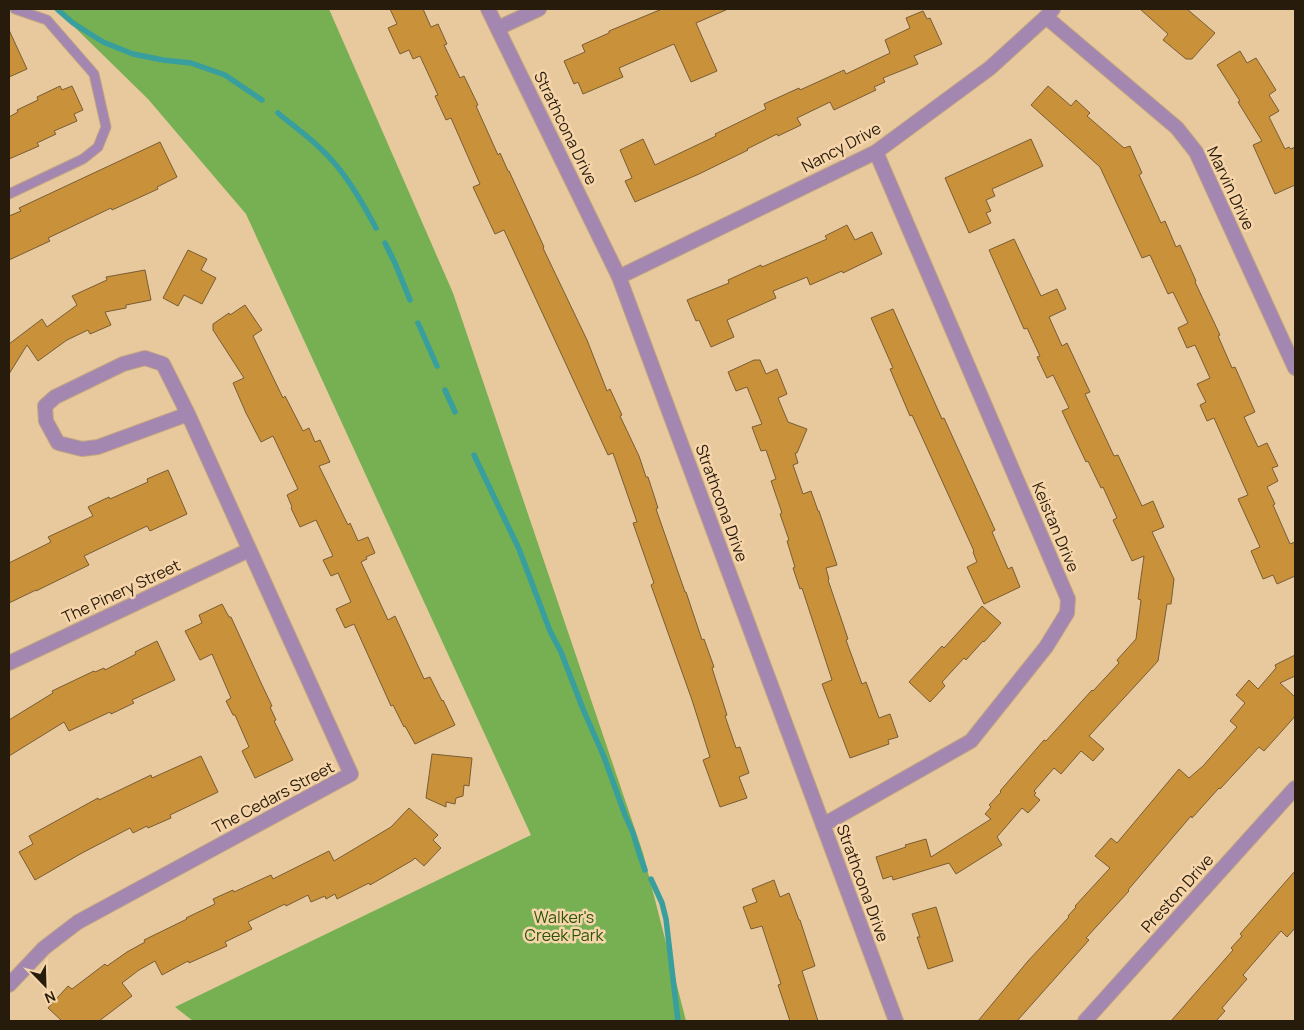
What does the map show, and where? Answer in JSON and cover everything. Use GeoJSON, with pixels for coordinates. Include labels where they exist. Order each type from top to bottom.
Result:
{"type":"FeatureCollection","features":[{"type":"Feature","properties":{"kind":"street","name":"Strathcona Drive"},"geometry":{"type":"LineString","coordinates":[[488,9],[619,277],[896,1021]]}},
{"type":"Feature","properties":{"kind":"street"},"geometry":{"type":"LineString","coordinates":[[498,28],[539,9]]}},
{"type":"Feature","properties":{"kind":"street","name":"Nancy Drive"},"geometry":{"type":"LineString","coordinates":[[619,277],[876,152],[990,68],[1050,13]]}},
{"type":"Feature","properties":{"kind":"street","name":"Marvin Drive"},"geometry":{"type":"LineString","coordinates":[[1050,13],[1177,128],[1196,152],[1295,368]]}},
{"type":"Feature","properties":{"kind":"street","name":"Keistan Drive"},"geometry":{"type":"LineString","coordinates":[[823,825],[971,740],[1046,647],[1067,613],[1068,599],[876,152]]}},
{"type":"Feature","properties":{"kind":"street","name":"The Cedars Street"},"geometry":{"type":"LineString","coordinates":[[9,986],[44,948],[78,922],[351,774],[188,414],[163,364],[145,358],[123,364],[55,397],[45,406],[46,421],[58,443],[82,449],[98,447],[188,414]]}},
{"type":"Feature","properties":{"kind":"street","name":"The Pinery Street"},"geometry":{"type":"LineString","coordinates":[[9,663],[249,550]]}},
{"type":"Feature","properties":{"kind":"street","name":"Preston Drive"},"geometry":{"type":"LineString","coordinates":[[1085,1021],[1295,788]]}},
{"type":"Feature","properties":{"kind":"lane"},"geometry":{"type":"LineString","coordinates":[[9,194],[83,159],[98,146],[106,127],[94,74],[47,20],[15,9]]}},
{"type":"Feature","properties":{"kind":"green space","name":"Walker's Creek Park"},"geometry":{"type":"Polygon","coordinates":[[[56,9],[329,9],[453,293],[643,853],[686,1021],[193,1021],[175,1007],[531,835],[246,214],[148,99],[56,9]]]}},
{"type":"Feature","properties":{"kind":"building"},"geometry":{"type":"Polygon","coordinates":[[[390,9],[423,9],[431,27],[438,24],[447,44],[444,45],[460,78],[464,76],[478,105],[476,106],[498,155],[500,153],[509,171],[587,340],[607,391],[610,389],[622,415],[620,416],[639,456],[646,477],[648,477],[658,508],[656,509],[702,640],[704,639],[714,667],[712,668],[727,715],[725,716],[736,748],[740,747],[749,773],[739,777],[747,798],[720,807],[703,760],[710,757],[651,585],[654,583],[633,523],[637,522],[613,453],[608,455],[504,230],[495,234],[473,187],[480,184],[451,118],[446,120],[435,96],[438,95],[420,56],[413,59],[409,50],[400,54],[388,28],[397,24],[390,9]]]}},
{"type":"Feature","properties":{"kind":"building"},"geometry":{"type":"Polygon","coordinates":[[[662,9],[728,9],[696,23],[717,71],[691,82],[674,44],[619,68],[623,77],[583,94],[578,82],[574,84],[564,61],[585,52],[582,45],[609,33],[609,31],[662,9]]]}},
{"type":"Feature","properties":{"kind":"building"},"geometry":{"type":"Polygon","coordinates":[[[1140,9],[1187,9],[1215,33],[1192,59],[1186,59],[1163,40],[1168,34],[1140,9]]]}},
{"type":"Feature","properties":{"kind":"building"},"geometry":{"type":"Polygon","coordinates":[[[923,11],[927,19],[930,18],[942,44],[914,56],[918,64],[883,78],[885,82],[874,87],[876,90],[834,110],[830,102],[797,118],[801,125],[778,136],[777,134],[699,174],[635,202],[625,181],[632,178],[620,150],[643,139],[655,165],[716,136],[715,134],[766,109],[764,104],[844,70],[846,74],[890,53],[885,40],[910,28],[906,18],[923,11]]]}},
{"type":"Feature","properties":{"kind":"building"},"geometry":{"type":"Polygon","coordinates":[[[9,30],[27,69],[9,77],[9,30]]]}},
{"type":"Feature","properties":{"kind":"building"},"geometry":{"type":"Polygon","coordinates":[[[1240,51],[1247,63],[1256,58],[1276,90],[1269,95],[1279,111],[1269,117],[1285,149],[1295,147],[1295,185],[1275,194],[1253,145],[1262,141],[1217,65],[1240,51]]]}},
{"type":"Feature","properties":{"kind":"building"},"geometry":{"type":"Polygon","coordinates":[[[60,86],[62,90],[72,86],[83,110],[74,114],[77,121],[54,131],[56,134],[37,143],[39,146],[9,159],[9,117],[18,112],[17,110],[38,100],[37,97],[60,86]]]}},
{"type":"Feature","properties":{"kind":"building"},"geometry":{"type":"Polygon","coordinates":[[[1048,86],[1071,106],[1076,100],[1090,113],[1087,116],[1124,148],[1130,146],[1142,173],[1139,175],[1161,223],[1165,221],[1176,247],[1180,245],[1220,335],[1218,336],[1232,368],[1235,367],[1255,412],[1244,417],[1258,447],[1267,443],[1278,466],[1272,468],[1278,481],[1267,487],[1290,544],[1295,542],[1295,576],[1277,584],[1273,575],[1263,579],[1251,551],[1260,547],[1238,499],[1248,495],[1214,418],[1207,421],[1200,405],[1206,402],[1197,384],[1210,378],[1195,345],[1187,348],[1178,328],[1188,323],[1173,292],[1168,294],[1150,255],[1142,258],[1100,167],[1031,105],[1048,86]]]}},
{"type":"Feature","properties":{"kind":"building"},"geometry":{"type":"Polygon","coordinates":[[[1031,139],[1043,166],[992,189],[995,196],[986,200],[991,211],[986,213],[991,223],[969,233],[945,178],[1031,139]]]}},
{"type":"Feature","properties":{"kind":"building"},"geometry":{"type":"Polygon","coordinates":[[[160,142],[177,177],[157,187],[158,189],[112,210],[111,208],[48,238],[50,241],[9,260],[9,216],[21,211],[19,208],[160,142]]]}},
{"type":"Feature","properties":{"kind":"building"},"geometry":{"type":"Polygon","coordinates":[[[847,225],[855,240],[872,232],[882,254],[843,273],[842,271],[810,285],[807,277],[773,291],[776,298],[727,320],[734,337],[711,347],[699,320],[696,321],[687,300],[729,283],[728,280],[761,265],[762,267],[827,239],[825,236],[847,225]]]}},
{"type":"Feature","properties":{"kind":"building"},"geometry":{"type":"Polygon","coordinates":[[[1014,239],[1041,296],[1057,289],[1066,309],[1049,317],[1062,346],[1067,343],[1090,392],[1085,394],[1114,456],[1118,455],[1142,506],[1153,501],[1164,527],[1152,532],[1174,579],[1171,604],[1167,604],[1158,661],[1089,736],[1104,749],[1093,761],[1081,751],[1061,774],[1054,768],[1034,791],[1036,793],[1034,795],[1040,800],[1028,813],[1022,808],[997,837],[1002,845],[956,874],[949,863],[893,880],[892,876],[883,879],[876,857],[926,839],[931,857],[991,819],[985,814],[991,807],[989,805],[1000,791],[1044,740],[1046,741],[1119,663],[1117,660],[1136,639],[1141,600],[1138,599],[1144,556],[1132,561],[1113,520],[1117,518],[1103,487],[1101,488],[1088,461],[1086,462],[1062,411],[1069,408],[1053,375],[1047,378],[1037,357],[1040,356],[1027,328],[1024,329],[989,250],[1014,239]]]}},
{"type":"Feature","properties":{"kind":"building"},"geometry":{"type":"Polygon","coordinates":[[[188,250],[207,259],[201,270],[216,278],[202,304],[184,295],[178,306],[163,298],[188,250]]]}},
{"type":"Feature","properties":{"kind":"building"},"geometry":{"type":"Polygon","coordinates":[[[145,270],[151,300],[105,312],[111,325],[90,334],[88,330],[67,340],[38,361],[27,345],[9,374],[9,344],[42,319],[47,327],[77,305],[72,296],[107,280],[106,277],[145,270]]]}},
{"type":"Feature","properties":{"kind":"building"},"geometry":{"type":"Polygon","coordinates":[[[245,305],[262,330],[253,336],[283,398],[285,396],[303,431],[309,428],[315,442],[320,440],[330,462],[319,466],[348,525],[350,523],[358,541],[368,537],[375,553],[366,557],[367,559],[361,562],[388,620],[395,616],[424,679],[430,677],[455,725],[415,744],[393,705],[391,706],[354,624],[345,628],[336,609],[351,602],[338,573],[331,576],[323,560],[333,556],[316,520],[300,527],[287,495],[298,489],[273,436],[261,442],[233,383],[244,378],[213,330],[213,324],[245,305]]]}},
{"type":"Feature","properties":{"kind":"building"},"geometry":{"type":"Polygon","coordinates":[[[893,309],[942,419],[944,418],[995,530],[992,532],[1008,569],[1012,567],[1020,587],[984,604],[967,567],[977,562],[974,551],[912,415],[910,416],[890,369],[893,368],[871,318],[893,309]]]}},
{"type":"Feature","properties":{"kind":"building"},"geometry":{"type":"Polygon","coordinates":[[[754,360],[760,360],[766,374],[777,369],[787,394],[778,398],[788,422],[807,429],[797,453],[795,453],[798,463],[793,465],[803,494],[811,491],[837,565],[826,568],[828,580],[848,639],[846,640],[862,684],[866,682],[879,718],[890,714],[898,737],[888,740],[889,744],[850,758],[822,684],[832,680],[802,588],[800,589],[793,568],[795,567],[787,541],[789,540],[771,481],[776,479],[766,450],[761,451],[752,427],[762,424],[747,387],[736,391],[728,372],[754,360]]]}},
{"type":"Feature","properties":{"kind":"building"},"geometry":{"type":"Polygon","coordinates":[[[168,470],[187,514],[150,531],[147,526],[84,556],[89,565],[9,603],[9,563],[51,542],[48,537],[93,516],[88,507],[148,482],[147,479],[168,470]]]}},
{"type":"Feature","properties":{"kind":"building"},"geometry":{"type":"Polygon","coordinates":[[[222,604],[229,617],[231,617],[272,706],[270,707],[276,720],[274,721],[293,760],[255,778],[242,751],[249,747],[235,715],[233,715],[226,701],[231,698],[212,654],[200,660],[185,631],[202,623],[199,615],[222,604]]]}},
{"type":"Feature","properties":{"kind":"building"},"geometry":{"type":"Polygon","coordinates":[[[982,606],[1001,623],[942,682],[945,686],[930,702],[909,682],[942,646],[944,648],[982,606]]]}},
{"type":"Feature","properties":{"kind":"building"},"geometry":{"type":"Polygon","coordinates":[[[157,641],[175,680],[132,700],[134,703],[69,731],[64,722],[9,756],[9,720],[53,693],[52,691],[94,671],[104,668],[105,670],[157,641]]]}},
{"type":"Feature","properties":{"kind":"building"},"geometry":{"type":"Polygon","coordinates":[[[1295,655],[1295,676],[1280,683],[1295,697],[1295,716],[1290,722],[1264,751],[1259,747],[1192,818],[1191,816],[1129,891],[1086,938],[1089,940],[1017,1021],[978,1021],[1028,961],[1069,917],[1075,906],[1110,868],[1095,856],[1111,838],[1117,843],[1179,769],[1189,778],[1203,766],[1237,727],[1230,721],[1245,703],[1236,695],[1249,680],[1258,689],[1276,668],[1275,665],[1295,655]]]}},
{"type":"Feature","properties":{"kind":"building"},"geometry":{"type":"Polygon","coordinates":[[[432,754],[472,758],[469,786],[464,785],[463,796],[456,798],[455,804],[446,802],[446,807],[426,798],[432,754]]]}},
{"type":"Feature","properties":{"kind":"building"},"geometry":{"type":"Polygon","coordinates":[[[201,756],[218,792],[170,815],[171,818],[148,828],[147,826],[133,833],[130,828],[35,880],[19,852],[33,844],[29,836],[98,798],[99,800],[151,775],[152,778],[201,756]]]}},
{"type":"Feature","properties":{"kind":"building"},"geometry":{"type":"Polygon","coordinates":[[[409,808],[438,835],[433,840],[441,848],[424,866],[415,858],[370,885],[369,883],[337,899],[335,894],[326,899],[325,896],[311,902],[308,895],[286,906],[285,904],[248,922],[252,929],[225,942],[227,946],[189,963],[188,961],[162,975],[155,961],[122,983],[132,996],[99,1021],[62,1021],[48,1008],[68,986],[72,989],[105,964],[107,966],[145,942],[144,940],[215,904],[213,899],[233,890],[234,892],[271,875],[273,879],[329,851],[334,861],[391,827],[409,808]]]}},
{"type":"Feature","properties":{"kind":"building"},"geometry":{"type":"Polygon","coordinates":[[[1295,871],[1295,928],[1287,937],[1281,931],[1243,975],[1247,979],[1222,1008],[1225,1011],[1216,1021],[1171,1021],[1233,950],[1231,948],[1242,936],[1240,934],[1295,871]]]}},
{"type":"Feature","properties":{"kind":"building"},"geometry":{"type":"Polygon","coordinates":[[[774,880],[780,897],[789,893],[815,966],[802,971],[818,1021],[790,1021],[778,985],[781,984],[762,926],[751,929],[743,907],[757,902],[752,889],[774,880]]]}},
{"type":"Feature","properties":{"kind":"building"},"geometry":{"type":"Polygon","coordinates":[[[936,907],[953,961],[928,969],[917,937],[920,937],[912,914],[936,907]]]}},
{"type":"Feature","properties":{"kind":"waterway"},"geometry":{"type":"LineString","coordinates":[[57,9],[73,23],[103,42],[133,54],[191,63],[225,75],[262,100]]}},
{"type":"Feature","properties":{"kind":"waterway"},"geometry":{"type":"LineString","coordinates":[[278,113],[315,143],[337,166],[358,196],[376,228]]}},
{"type":"Feature","properties":{"kind":"waterway"},"geometry":{"type":"LineString","coordinates":[[385,243],[410,300]]}},
{"type":"Feature","properties":{"kind":"waterway"},"geometry":{"type":"LineString","coordinates":[[418,323],[437,366]]}},
{"type":"Feature","properties":{"kind":"waterway"},"geometry":{"type":"LineString","coordinates":[[445,390],[455,412]]}},
{"type":"Feature","properties":{"kind":"waterway"},"geometry":{"type":"LineString","coordinates":[[474,455],[519,549],[550,631],[561,652],[604,757],[645,870]]}},
{"type":"Feature","properties":{"kind":"waterway"},"geometry":{"type":"LineString","coordinates":[[651,879],[662,903],[666,919],[678,1021]]}}]}
